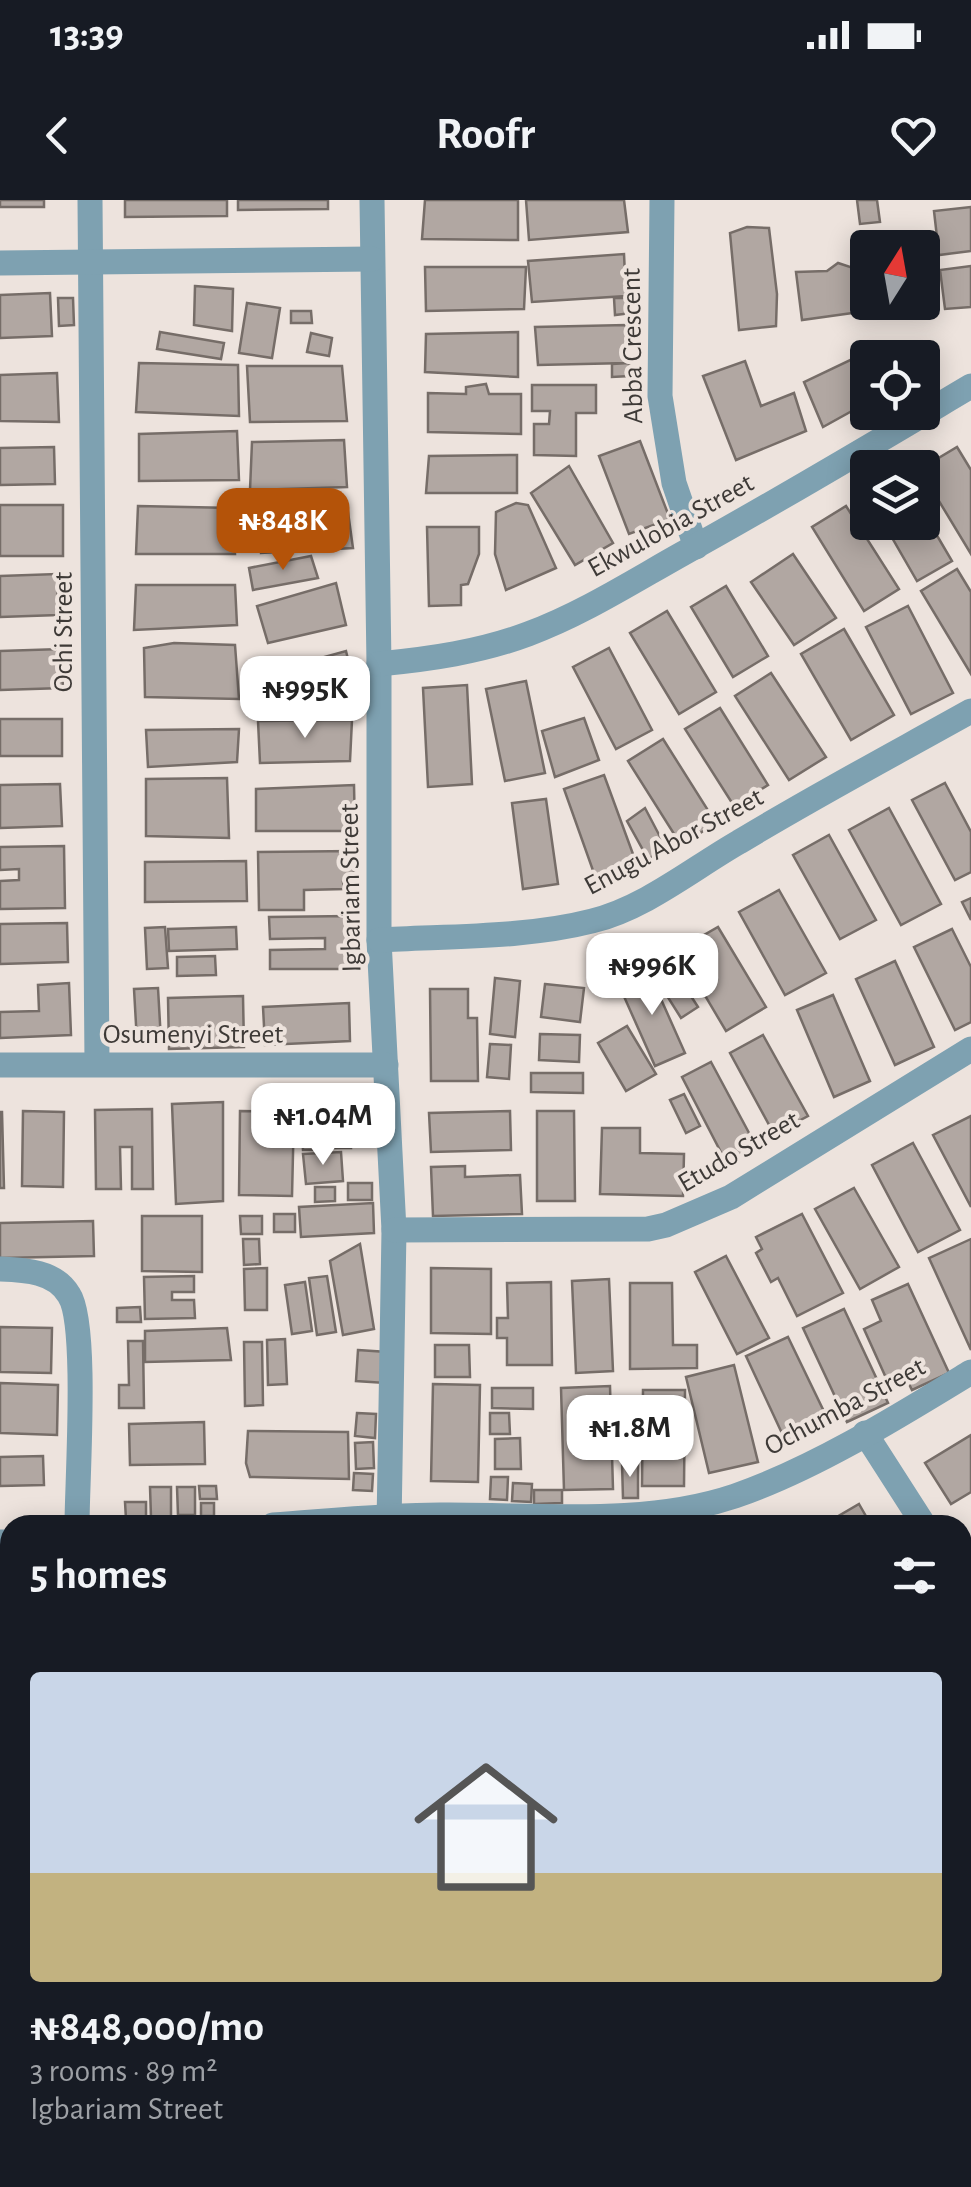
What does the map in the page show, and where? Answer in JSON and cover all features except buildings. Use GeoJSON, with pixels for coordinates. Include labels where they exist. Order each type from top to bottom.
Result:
{"type":"FeatureCollection","features":[{"type":"Feature","properties":{"kind":"street","name":"Ochi Street"},"geometry":{"type":"LineString","coordinates":[[90,200],[97,1064]]}},
{"type":"Feature","properties":{"kind":"street","name":"Igbariam Street"},"geometry":{"type":"LineString","coordinates":[[372,200],[379,940],[394,1230],[389,1515]]}},
{"type":"Feature","properties":{"kind":"street","name":"Abba Crescent"},"geometry":{"type":"LineString","coordinates":[[662,200],[660,396],[674,483],[696,547]]}},
{"type":"Feature","properties":{"kind":"street"},"geometry":{"type":"LineString","coordinates":[[0,263],[372,259]]}},
{"type":"Feature","properties":{"kind":"street","name":"Ekwulobia Street"},"geometry":{"type":"LineString","coordinates":[[379,664],[433,658],[526,635],[575,614],[971,386]]}},
{"type":"Feature","properties":{"kind":"street","name":"Enugu Abor Street"},"geometry":{"type":"LineString","coordinates":[[379,940],[548,929],[614,914],[971,710]]}},
{"type":"Feature","properties":{"kind":"street","name":"Etudo Street"},"geometry":{"type":"LineString","coordinates":[[394,1230],[648,1230],[666,1225],[731,1196],[971,1048]]}},
{"type":"Feature","properties":{"kind":"street","name":"Osumenyi Street"},"geometry":{"type":"LineString","coordinates":[[0,1065],[386,1065]]}},
{"type":"Feature","properties":{"kind":"street"},"geometry":{"type":"LineString","coordinates":[[0,1268],[43,1274],[71,1296],[79,1331],[77,1515]]}},
{"type":"Feature","properties":{"kind":"street","name":"Ochumba Street"},"geometry":{"type":"LineString","coordinates":[[637,1515],[733,1496],[778,1479],[971,1372]]}},
{"type":"Feature","properties":{"kind":"street"},"geometry":{"type":"LineString","coordinates":[[865,1433],[918,1515]]}}]}
